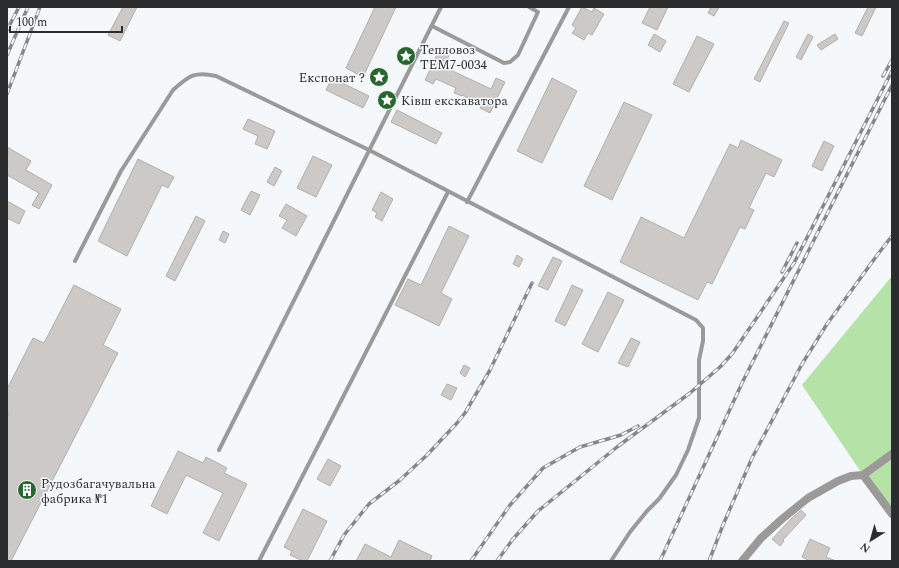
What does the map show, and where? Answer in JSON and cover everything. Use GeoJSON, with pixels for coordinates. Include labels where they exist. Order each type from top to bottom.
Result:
{"type":"FeatureCollection","features":[{"type":"Feature","properties":{"kind":"street"},"geometry":{"type":"LineString","coordinates":[[742,561],[766,533],[808,498],[838,480],[851,476],[863,475],[892,454]]}},
{"type":"Feature","properties":{"kind":"street"},"geometry":{"type":"LineString","coordinates":[[863,475],[892,514]]}},
{"type":"Feature","properties":{"kind":"lane"},"geometry":{"type":"LineString","coordinates":[[219,450],[441,7]]}},
{"type":"Feature","properties":{"kind":"lane"},"geometry":{"type":"LineString","coordinates":[[432,26],[504,63],[510,62],[518,56],[538,12],[528,7]]}},
{"type":"Feature","properties":{"kind":"lane"},"geometry":{"type":"LineString","coordinates":[[467,202],[569,7]]}},
{"type":"Feature","properties":{"kind":"lane"},"geometry":{"type":"LineString","coordinates":[[75,261],[121,171],[169,96],[184,80],[198,73],[216,76],[369,150],[696,320],[703,328],[703,341],[699,360],[699,418],[688,450],[676,475],[659,499],[630,532],[611,561]]}},
{"type":"Feature","properties":{"kind":"lane"},"geometry":{"type":"LineString","coordinates":[[259,561],[448,192]]}},
{"type":"Feature","properties":{"kind":"green space"},"geometry":{"type":"Polygon","coordinates":[[[892,276],[892,514],[863,475],[802,385],[892,276]]]}},
{"type":"Feature","properties":{"kind":"building"},"geometry":{"type":"Polygon","coordinates":[[[123,7],[137,7],[120,41],[108,35],[123,7]]]}},
{"type":"Feature","properties":{"kind":"building"},"geometry":{"type":"Polygon","coordinates":[[[375,7],[396,7],[363,77],[346,68],[375,7]]]}},
{"type":"Feature","properties":{"kind":"building"},"geometry":{"type":"Polygon","coordinates":[[[582,7],[592,12],[594,8],[604,14],[592,35],[588,33],[584,40],[572,33],[576,28],[572,25],[582,7]]]}},
{"type":"Feature","properties":{"kind":"building"},"geometry":{"type":"Polygon","coordinates":[[[650,7],[668,7],[657,30],[642,23],[650,7]]]}},
{"type":"Feature","properties":{"kind":"building"},"geometry":{"type":"Polygon","coordinates":[[[711,7],[719,7],[714,16],[708,13],[711,7]]]}},
{"type":"Feature","properties":{"kind":"building"},"geometry":{"type":"Polygon","coordinates":[[[868,7],[876,7],[862,36],[855,33],[868,7]]]}},
{"type":"Feature","properties":{"kind":"building"},"geometry":{"type":"Polygon","coordinates":[[[784,21],[789,23],[760,82],[754,79],[784,21]]]}},
{"type":"Feature","properties":{"kind":"building"},"geometry":{"type":"Polygon","coordinates":[[[654,34],[666,41],[660,52],[648,45],[654,34]]]}},
{"type":"Feature","properties":{"kind":"building"},"geometry":{"type":"Polygon","coordinates":[[[808,34],[813,37],[801,60],[796,57],[808,34]]]}},
{"type":"Feature","properties":{"kind":"building"},"geometry":{"type":"Polygon","coordinates":[[[835,34],[838,39],[821,50],[817,45],[835,34]]]}},
{"type":"Feature","properties":{"kind":"building"},"geometry":{"type":"Polygon","coordinates":[[[697,36],[714,44],[689,92],[673,84],[697,36]]]}},
{"type":"Feature","properties":{"kind":"building"},"geometry":{"type":"Polygon","coordinates":[[[440,48],[450,53],[444,67],[491,89],[496,78],[505,82],[490,113],[480,108],[482,104],[454,93],[456,88],[436,79],[433,84],[425,80],[440,48]]]}},
{"type":"Feature","properties":{"kind":"building"},"geometry":{"type":"Polygon","coordinates":[[[332,78],[369,96],[363,108],[326,90],[332,78]]]}},
{"type":"Feature","properties":{"kind":"building"},"geometry":{"type":"Polygon","coordinates":[[[552,78],[577,91],[542,163],[517,151],[552,78]]]}},
{"type":"Feature","properties":{"kind":"building"},"geometry":{"type":"Polygon","coordinates":[[[624,102],[652,115],[612,200],[584,186],[624,102]]]}},
{"type":"Feature","properties":{"kind":"building"},"geometry":{"type":"Polygon","coordinates":[[[397,110],[442,133],[436,144],[391,122],[397,110]]]}},
{"type":"Feature","properties":{"kind":"building"},"geometry":{"type":"Polygon","coordinates":[[[248,119],[275,131],[267,149],[255,144],[258,136],[243,129],[248,119]]]}},
{"type":"Feature","properties":{"kind":"building"},"geometry":{"type":"Polygon","coordinates":[[[741,140],[782,160],[774,177],[766,173],[749,208],[754,210],[745,229],[740,227],[712,284],[707,282],[698,300],[620,262],[641,217],[684,238],[730,144],[738,148],[741,140]]]}},
{"type":"Feature","properties":{"kind":"building"},"geometry":{"type":"Polygon","coordinates":[[[824,141],[834,146],[822,171],[812,166],[824,141]]]}},
{"type":"Feature","properties":{"kind":"building"},"geometry":{"type":"Polygon","coordinates":[[[7,147],[31,161],[26,170],[52,185],[39,209],[32,205],[39,193],[7,175],[7,147]]]}},
{"type":"Feature","properties":{"kind":"building"},"geometry":{"type":"Polygon","coordinates":[[[313,156],[332,165],[316,197],[297,188],[313,156]]]}},
{"type":"Feature","properties":{"kind":"building"},"geometry":{"type":"Polygon","coordinates":[[[138,159],[174,177],[168,188],[162,185],[127,256],[98,241],[138,159]]]}},
{"type":"Feature","properties":{"kind":"building"},"geometry":{"type":"Polygon","coordinates":[[[275,167],[282,171],[274,186],[267,182],[275,167]]]}},
{"type":"Feature","properties":{"kind":"building"},"geometry":{"type":"Polygon","coordinates":[[[251,191],[260,195],[250,215],[241,210],[251,191]]]}},
{"type":"Feature","properties":{"kind":"building"},"geometry":{"type":"Polygon","coordinates":[[[381,192],[393,199],[382,221],[375,217],[377,213],[372,210],[381,192]]]}},
{"type":"Feature","properties":{"kind":"building"},"geometry":{"type":"Polygon","coordinates":[[[7,201],[25,211],[19,224],[7,218],[7,201]]]}},
{"type":"Feature","properties":{"kind":"building"},"geometry":{"type":"Polygon","coordinates":[[[286,204],[307,216],[296,236],[282,228],[287,220],[279,216],[286,204]]]}},
{"type":"Feature","properties":{"kind":"building"},"geometry":{"type":"Polygon","coordinates":[[[196,216],[205,221],[175,281],[166,276],[196,216]]]}},
{"type":"Feature","properties":{"kind":"building"},"geometry":{"type":"Polygon","coordinates":[[[449,226],[469,236],[441,293],[452,299],[439,326],[395,305],[408,279],[421,285],[449,226]]]}},
{"type":"Feature","properties":{"kind":"building"},"geometry":{"type":"Polygon","coordinates":[[[223,231],[229,234],[225,243],[219,240],[223,231]]]}},
{"type":"Feature","properties":{"kind":"building"},"geometry":{"type":"Polygon","coordinates":[[[517,255],[523,259],[519,267],[513,264],[517,255]]]}},
{"type":"Feature","properties":{"kind":"building"},"geometry":{"type":"Polygon","coordinates":[[[553,257],[562,261],[548,290],[538,286],[553,257]]]}},
{"type":"Feature","properties":{"kind":"building","name":"Рудозбагачувальна фабрика №1"},"geometry":{"type":"Polygon","coordinates":[[[74,285],[121,309],[103,345],[118,353],[11,561],[7,561],[7,418],[9,414],[7,413],[7,389],[33,338],[44,343],[74,285]]]}},
{"type":"Feature","properties":{"kind":"building"},"geometry":{"type":"Polygon","coordinates":[[[572,285],[583,290],[565,326],[555,321],[572,285]]]}},
{"type":"Feature","properties":{"kind":"building"},"geometry":{"type":"Polygon","coordinates":[[[608,292],[624,300],[598,352],[582,344],[608,292]]]}},
{"type":"Feature","properties":{"kind":"building"},"geometry":{"type":"Polygon","coordinates":[[[631,338],[640,342],[628,367],[618,363],[631,338]]]}},
{"type":"Feature","properties":{"kind":"building"},"geometry":{"type":"Polygon","coordinates":[[[464,365],[470,368],[465,377],[460,373],[464,365]]]}},
{"type":"Feature","properties":{"kind":"building"},"geometry":{"type":"Polygon","coordinates":[[[447,384],[457,388],[451,400],[441,395],[447,384]]]}},
{"type":"Feature","properties":{"kind":"building"},"geometry":{"type":"Polygon","coordinates":[[[178,451],[203,463],[206,457],[227,468],[224,473],[247,484],[219,541],[203,533],[223,493],[186,475],[167,514],[151,506],[178,451]]]}},
{"type":"Feature","properties":{"kind":"building"},"geometry":{"type":"Polygon","coordinates":[[[328,459],[341,466],[330,486],[317,479],[328,459]]]}},
{"type":"Feature","properties":{"kind":"building"},"geometry":{"type":"Polygon","coordinates":[[[303,509],[327,521],[307,561],[303,561],[290,555],[292,551],[284,547],[303,509]]]}},
{"type":"Feature","properties":{"kind":"building"},"geometry":{"type":"Polygon","coordinates":[[[801,510],[806,515],[783,540],[784,541],[780,546],[772,539],[801,510]]]}},
{"type":"Feature","properties":{"kind":"building"},"geometry":{"type":"Polygon","coordinates":[[[810,539],[830,548],[826,557],[836,561],[810,561],[802,557],[810,539]]]}},
{"type":"Feature","properties":{"kind":"building"},"geometry":{"type":"Polygon","coordinates":[[[399,540],[432,556],[430,561],[356,561],[365,544],[391,557],[399,540]]]}},
{"type":"Feature","properties":{"kind":"railway"},"geometry":{"type":"LineString","coordinates":[[7,30],[19,7]]}},
{"type":"Feature","properties":{"kind":"railway"},"geometry":{"type":"LineString","coordinates":[[7,55],[28,7]]}},
{"type":"Feature","properties":{"kind":"railway"},"geometry":{"type":"LineString","coordinates":[[7,94],[40,7]]}},
{"type":"Feature","properties":{"kind":"railway"},"geometry":{"type":"LineString","coordinates":[[883,76],[892,60]]}},
{"type":"Feature","properties":{"kind":"railway"},"geometry":{"type":"LineString","coordinates":[[497,561],[513,539],[538,511],[617,447],[690,393],[720,367],[732,354],[794,263],[892,71]]}},
{"type":"Feature","properties":{"kind":"railway"},"geometry":{"type":"LineString","coordinates":[[660,561],[743,381],[892,85]]}},
{"type":"Feature","properties":{"kind":"railway"},"geometry":{"type":"LineString","coordinates":[[709,561],[752,458],[802,364],[827,324],[892,236]]}},
{"type":"Feature","properties":{"kind":"railway"},"geometry":{"type":"LineString","coordinates":[[782,272],[797,243]]}},
{"type":"Feature","properties":{"kind":"railway"},"geometry":{"type":"LineString","coordinates":[[330,561],[344,535],[369,504],[400,480],[427,455],[465,413],[490,370],[532,283]]}},
{"type":"Feature","properties":{"kind":"railway"},"geometry":{"type":"LineString","coordinates":[[471,561],[510,505],[543,468],[580,447],[621,435],[638,426]]}},
{"type":"Feature","properties":{"kind":"place","name":"Тепловоз ТЕМ7-0034"},"geometry":{"type":"Point","coordinates":[406,56]}},
{"type":"Feature","properties":{"kind":"place","name":"Експонат ?"},"geometry":{"type":"Point","coordinates":[379,77]}},
{"type":"Feature","properties":{"kind":"place","name":"Ківш екскаватора"},"geometry":{"type":"Point","coordinates":[387,100]}},
{"type":"Feature","properties":{"kind":"place","name":"Рудозбагачувальна фабрика №1"},"geometry":{"type":"Point","coordinates":[27,490]}}]}
